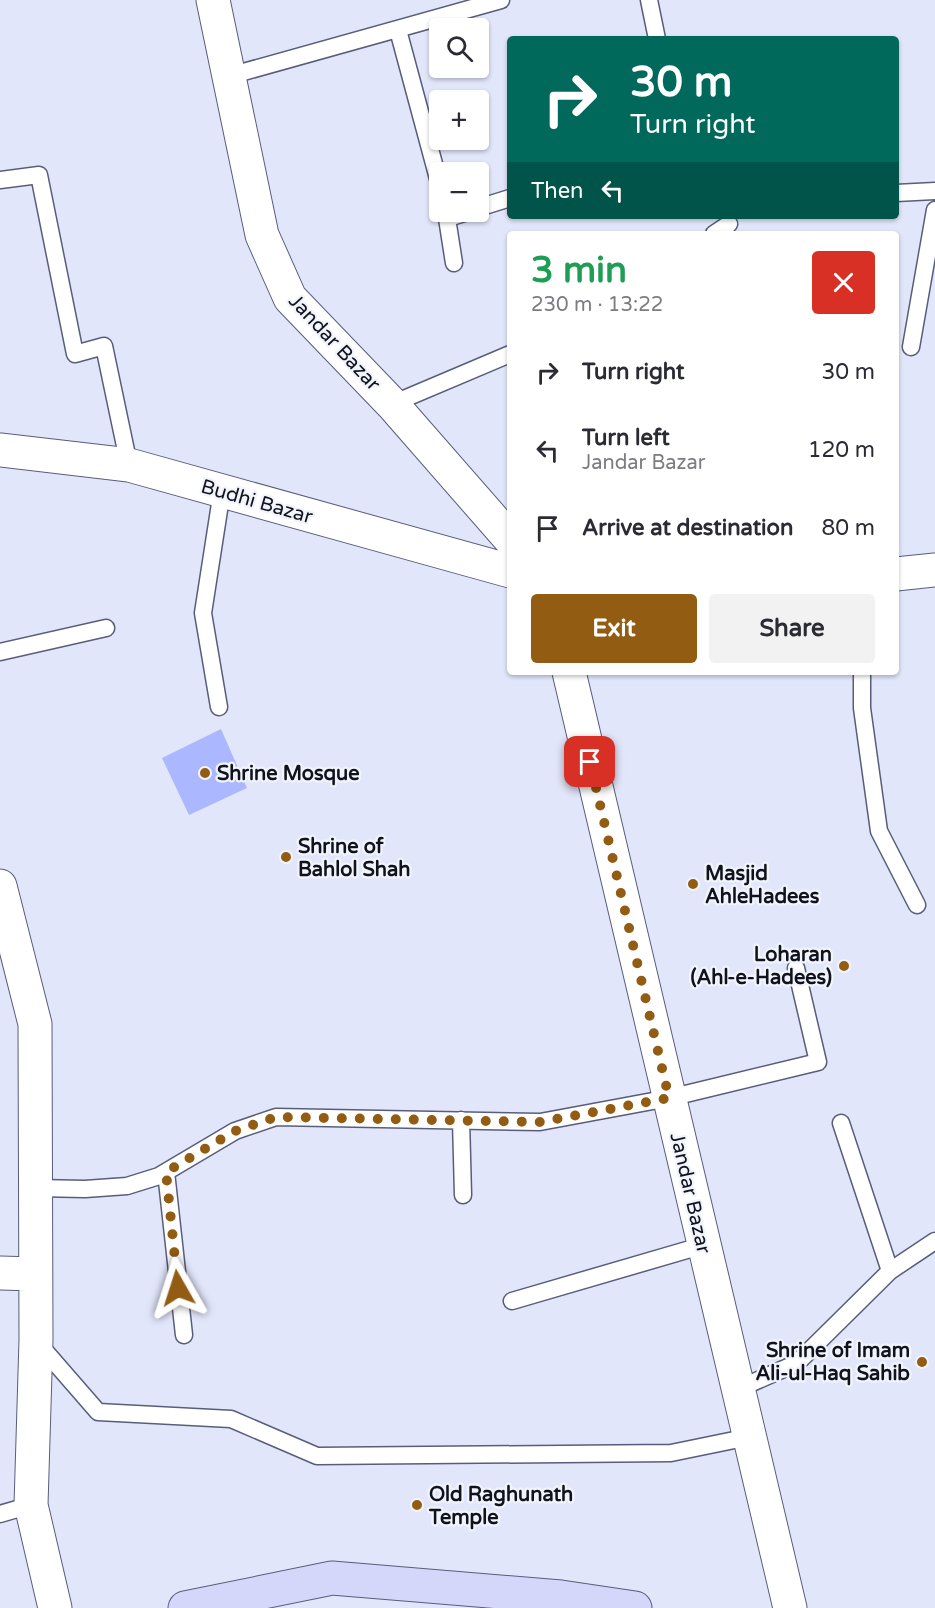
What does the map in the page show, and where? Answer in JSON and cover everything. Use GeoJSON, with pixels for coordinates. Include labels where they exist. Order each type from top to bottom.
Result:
{"type":"FeatureCollection","features":[{"type":"Feature","properties":{"kind":"main road"},"geometry":{"type":"LineString","coordinates":[[185,1608],[332,1578],[561,1597],[635,1608]]}},
{"type":"Feature","properties":{"kind":"street","name":"Jandar Bazar"},"geometry":{"type":"LineString","coordinates":[[213,0],[262,235],[290,298],[392,404],[507,536]]}},
{"type":"Feature","properties":{"kind":"street","name":"Budhi Bazar"},"geometry":{"type":"LineString","coordinates":[[0,450],[129,465],[507,570]]}},
{"type":"Feature","properties":{"kind":"street"},"geometry":{"type":"LineString","coordinates":[[899,574],[935,570]]}},
{"type":"Feature","properties":{"kind":"street","name":"Jandar Bazar"},"geometry":{"type":"LineString","coordinates":[[570,675],[790,1608]]}},
{"type":"Feature","properties":{"kind":"street"},"geometry":{"type":"LineString","coordinates":[[0,886],[35,1024],[36,1340],[15,1510],[55,1608]]}},
{"type":"Feature","properties":{"kind":"street"},"geometry":{"type":"LineString","coordinates":[[0,1273],[35,1274]]}},
{"type":"Feature","properties":{"kind":"lane"},"geometry":{"type":"LineString","coordinates":[[229,76],[501,0]]}},
{"type":"Feature","properties":{"kind":"lane"},"geometry":{"type":"LineString","coordinates":[[650,0],[656,36]]}},
{"type":"Feature","properties":{"kind":"lane"},"geometry":{"type":"LineString","coordinates":[[398,30],[434,162]]}},
{"type":"Feature","properties":{"kind":"lane"},"geometry":{"type":"LineString","coordinates":[[0,180],[39,175],[75,354],[104,346],[129,465]]}},
{"type":"Feature","properties":{"kind":"lane"},"geometry":{"type":"LineString","coordinates":[[899,193],[935,191]]}},
{"type":"Feature","properties":{"kind":"lane"},"geometry":{"type":"LineString","coordinates":[[489,205],[507,199]]}},
{"type":"Feature","properties":{"kind":"lane"},"geometry":{"type":"LineString","coordinates":[[911,347],[935,210]]}},
{"type":"Feature","properties":{"kind":"lane"},"geometry":{"type":"LineString","coordinates":[[448,222],[454,263]]}},
{"type":"Feature","properties":{"kind":"lane"},"geometry":{"type":"LineString","coordinates":[[718,231],[729,224]]}},
{"type":"Feature","properties":{"kind":"lane"},"geometry":{"type":"LineString","coordinates":[[392,404],[507,355]]}},
{"type":"Feature","properties":{"kind":"lane"},"geometry":{"type":"LineString","coordinates":[[219,707],[203,613],[222,491]]}},
{"type":"Feature","properties":{"kind":"lane"},"geometry":{"type":"LineString","coordinates":[[0,652],[106,628]]}},
{"type":"Feature","properties":{"kind":"lane"},"geometry":{"type":"LineString","coordinates":[[861,675],[862,708],[879,831],[916,905]]}},
{"type":"Feature","properties":{"kind":"lane"},"geometry":{"type":"LineString","coordinates":[[35,1188],[85,1189],[127,1186],[159,1176],[235,1131],[276,1117],[540,1122],[669,1098],[818,1062],[796,968]]}},
{"type":"Feature","properties":{"kind":"lane"},"geometry":{"type":"LineString","coordinates":[[461,1120],[463,1195]]}},
{"type":"Feature","properties":{"kind":"lane"},"geometry":{"type":"LineString","coordinates":[[841,1123],[890,1271]]}},
{"type":"Feature","properties":{"kind":"lane"},"geometry":{"type":"LineString","coordinates":[[166,1172],[184,1335]]}},
{"type":"Feature","properties":{"kind":"lane"},"geometry":{"type":"LineString","coordinates":[[738,1389],[797,1363],[890,1271],[935,1241]]}},
{"type":"Feature","properties":{"kind":"lane"},"geometry":{"type":"LineString","coordinates":[[512,1302],[704,1245]]}},
{"type":"Feature","properties":{"kind":"lane"},"geometry":{"type":"LineString","coordinates":[[36,1340],[98,1412],[231,1419],[317,1456],[671,1453],[749,1437]]}},
{"type":"Feature","properties":{"kind":"building","name":"Shrine Mosque"},"geometry":{"type":"Polygon","coordinates":[[[221,729],[247,788],[189,815],[162,758],[221,729]]]}},
{"type":"Feature","properties":{"kind":"place","name":"Shrine Mosque"},"geometry":{"type":"Point","coordinates":[205,773]}},
{"type":"Feature","properties":{"kind":"place","name":"Shrine of Bahlol Shah"},"geometry":{"type":"Point","coordinates":[286,857]}},
{"type":"Feature","properties":{"kind":"place","name":"Masjid AhleHadees"},"geometry":{"type":"Point","coordinates":[693,884]}},
{"type":"Feature","properties":{"kind":"place","name":"Loharan (Ahl-e-Hadees)"},"geometry":{"type":"Point","coordinates":[844,966]}},
{"type":"Feature","properties":{"kind":"place","name":"Shrine of Imam Ali-ul-Haq Sahib"},"geometry":{"type":"Point","coordinates":[922,1362]}},
{"type":"Feature","properties":{"kind":"place","name":"Old Raghunath Temple"},"geometry":{"type":"Point","coordinates":[417,1505]}},
{"type":"Feature","properties":{"kind":"route"},"geometry":{"type":"LineString","coordinates":[[178,1288],[166,1172],[235,1131],[276,1117],[540,1122],[669,1098],[590,762]]}}]}
